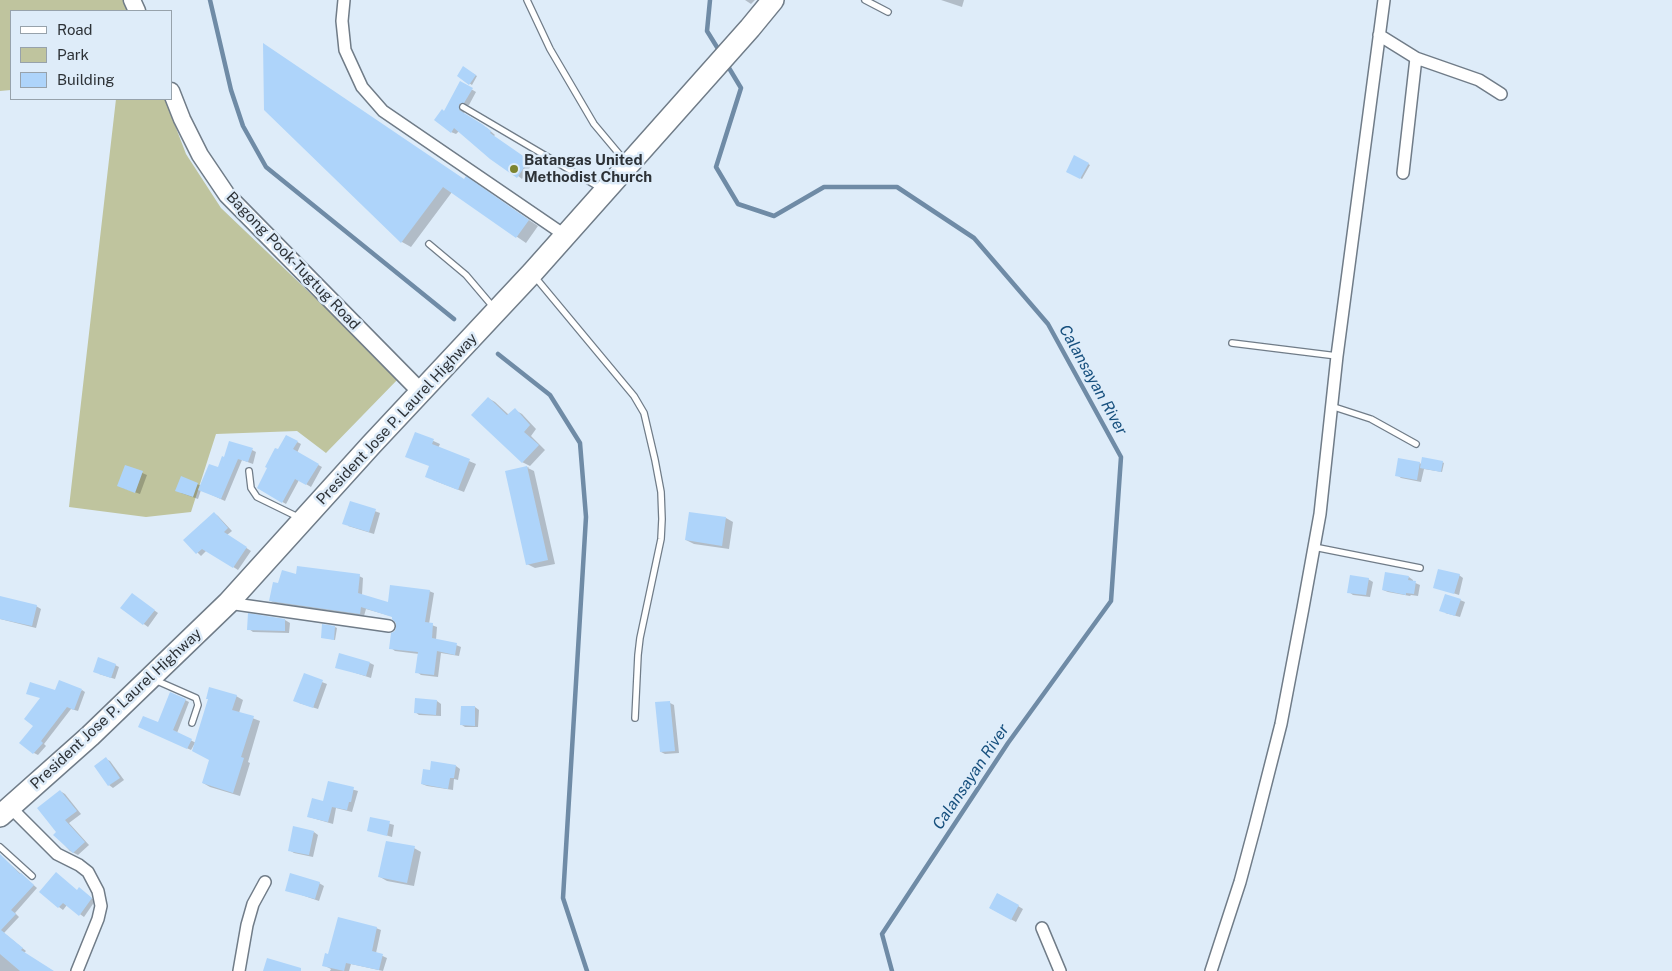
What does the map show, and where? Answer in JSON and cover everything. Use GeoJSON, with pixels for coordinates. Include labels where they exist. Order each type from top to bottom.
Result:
{"type":"FeatureCollection","features":[{"type":"Feature","properties":{"kind":"highway","name":"President Jose P. Laurel Highway"},"geometry":{"type":"LineString","coordinates":[[5,811],[90,736],[228,603],[420,392],[532,274],[697,89],[773,0]]}},
{"type":"Feature","properties":{"kind":"street"},"geometry":{"type":"LineString","coordinates":[[344,0],[342,21],[345,50],[362,88],[382,111],[566,236]]}},
{"type":"Feature","properties":{"kind":"street"},"geometry":{"type":"LineString","coordinates":[[1211,971],[1242,873],[1281,724],[1320,514],[1337,356],[1384,0]]}},
{"type":"Feature","properties":{"kind":"street"},"geometry":{"type":"LineString","coordinates":[[1379,35],[1416,58],[1480,80],[1502,94]]}},
{"type":"Feature","properties":{"kind":"street"},"geometry":{"type":"LineString","coordinates":[[1403,173],[1416,58]]}},
{"type":"Feature","properties":{"kind":"street","name":"Bagong Pook-Tugtug Road"},"geometry":{"type":"LineString","coordinates":[[172,93],[182,119],[200,155],[227,196],[420,392]]}},
{"type":"Feature","properties":{"kind":"street"},"geometry":{"type":"LineString","coordinates":[[228,603],[389,626]]}},
{"type":"Feature","properties":{"kind":"street"},"geometry":{"type":"LineString","coordinates":[[5,811],[58,854],[88,872],[98,891],[101,906],[98,919],[77,971]]}},
{"type":"Feature","properties":{"kind":"street"},"geometry":{"type":"LineString","coordinates":[[240,971],[247,925],[253,904],[265,882]]}},
{"type":"Feature","properties":{"kind":"street"},"geometry":{"type":"LineString","coordinates":[[1042,928],[1060,971]]}},
{"type":"Feature","properties":{"kind":"lane"},"geometry":{"type":"LineString","coordinates":[[528,0],[550,50],[594,124],[628,165]]}},
{"type":"Feature","properties":{"kind":"lane"},"geometry":{"type":"LineString","coordinates":[[865,0],[888,12]]}},
{"type":"Feature","properties":{"kind":"lane"},"geometry":{"type":"LineString","coordinates":[[463,107],[606,191]]}},
{"type":"Feature","properties":{"kind":"lane"},"geometry":{"type":"LineString","coordinates":[[429,244],[466,275],[497,312]]}},
{"type":"Feature","properties":{"kind":"lane"},"geometry":{"type":"LineString","coordinates":[[532,274],[634,396],[644,413],[649,432],[661,492],[662,519],[661,539],[640,638],[635,718]]}},
{"type":"Feature","properties":{"kind":"lane"},"geometry":{"type":"LineString","coordinates":[[1232,343],[1337,356]]}},
{"type":"Feature","properties":{"kind":"lane"},"geometry":{"type":"LineString","coordinates":[[1331,406],[1371,419],[1416,444]]}},
{"type":"Feature","properties":{"kind":"lane"},"geometry":{"type":"LineString","coordinates":[[249,471],[251,488],[257,497],[304,520]]}},
{"type":"Feature","properties":{"kind":"lane"},"geometry":{"type":"LineString","coordinates":[[1314,547],[1420,568]]}},
{"type":"Feature","properties":{"kind":"lane"},"geometry":{"type":"LineString","coordinates":[[151,678],[196,698],[198,705],[192,723]]}},
{"type":"Feature","properties":{"kind":"lane"},"geometry":{"type":"LineString","coordinates":[[0,847],[32,876]]}},
{"type":"Feature","properties":{"kind":"green space"},"geometry":{"type":"Polygon","coordinates":[[[0,0],[130,0],[134,10],[10,10],[10,90],[0,91],[0,0]]]}},
{"type":"Feature","properties":{"kind":"green space"},"geometry":{"type":"Polygon","coordinates":[[[116,100],[165,100],[186,154],[221,208],[399,378],[326,453],[297,431],[216,434],[191,512],[146,517],[69,507],[116,100]]]}},
{"type":"Feature","properties":{"kind":"building"},"geometry":{"type":"Polygon","coordinates":[[[263,43],[464,179],[466,176],[529,220],[516,238],[443,187],[401,243],[264,110],[263,43]]]}},
{"type":"Feature","properties":{"kind":"building"},"geometry":{"type":"Polygon","coordinates":[[[463,66],[476,75],[469,85],[457,76],[463,66]]]}},
{"type":"Feature","properties":{"kind":"building"},"geometry":{"type":"Polygon","coordinates":[[[460,81],[473,88],[464,103],[459,104],[459,110],[482,124],[491,131],[490,133],[529,160],[517,178],[490,159],[454,128],[451,133],[434,120],[442,109],[444,111],[460,81]]]}},
{"type":"Feature","properties":{"kind":"building"},"geometry":{"type":"Polygon","coordinates":[[[1074,155],[1089,163],[1080,179],[1066,172],[1074,155]]]}},
{"type":"Feature","properties":{"kind":"building"},"geometry":{"type":"Polygon","coordinates":[[[488,397],[507,415],[515,408],[530,425],[524,432],[539,445],[522,463],[471,415],[488,397]]]}},
{"type":"Feature","properties":{"kind":"building"},"geometry":{"type":"Polygon","coordinates":[[[415,432],[434,439],[432,444],[470,459],[458,490],[425,477],[429,466],[405,457],[415,432]]]}},
{"type":"Feature","properties":{"kind":"building"},"geometry":{"type":"Polygon","coordinates":[[[286,435],[298,441],[293,449],[319,464],[306,485],[295,479],[282,503],[257,488],[275,448],[278,449],[286,435]]]}},
{"type":"Feature","properties":{"kind":"building"},"geometry":{"type":"Polygon","coordinates":[[[229,441],[253,448],[248,462],[238,459],[221,499],[198,490],[209,464],[218,467],[222,456],[224,457],[229,441]]]}},
{"type":"Feature","properties":{"kind":"building"},"geometry":{"type":"Polygon","coordinates":[[[1422,457],[1443,461],[1441,472],[1420,468],[1422,457]]]}},
{"type":"Feature","properties":{"kind":"building"},"geometry":{"type":"Polygon","coordinates":[[[1398,458],[1420,462],[1417,480],[1395,476],[1398,458]]]}},
{"type":"Feature","properties":{"kind":"building"},"geometry":{"type":"Polygon","coordinates":[[[125,465],[143,471],[135,493],[117,486],[125,465]]]}},
{"type":"Feature","properties":{"kind":"building"},"geometry":{"type":"Polygon","coordinates":[[[527,466],[548,560],[526,565],[505,471],[527,466]]]}},
{"type":"Feature","properties":{"kind":"building"},"geometry":{"type":"Polygon","coordinates":[[[181,476],[198,483],[193,497],[175,491],[181,476]]]}},
{"type":"Feature","properties":{"kind":"building"},"geometry":{"type":"Polygon","coordinates":[[[350,501],[376,509],[369,532],[342,524],[350,501]]]}},
{"type":"Feature","properties":{"kind":"building"},"geometry":{"type":"Polygon","coordinates":[[[214,512],[228,528],[224,532],[247,547],[233,568],[202,549],[196,554],[183,540],[214,512]]]}},
{"type":"Feature","properties":{"kind":"building"},"geometry":{"type":"Polygon","coordinates":[[[689,512],[726,517],[722,546],[685,540],[689,512]]]}},
{"type":"Feature","properties":{"kind":"building"},"geometry":{"type":"Polygon","coordinates":[[[297,566],[360,574],[358,593],[388,602],[390,585],[430,590],[425,622],[433,623],[432,638],[457,643],[455,655],[437,651],[434,675],[415,673],[418,652],[389,649],[391,633],[395,631],[396,627],[392,617],[361,607],[360,614],[269,601],[273,582],[278,583],[282,570],[296,574],[297,566]]]}},
{"type":"Feature","properties":{"kind":"building"},"geometry":{"type":"Polygon","coordinates":[[[1438,569],[1460,574],[1454,594],[1433,588],[1438,569]]]}},
{"type":"Feature","properties":{"kind":"building"},"geometry":{"type":"Polygon","coordinates":[[[1385,572],[1409,576],[1408,580],[1416,581],[1414,594],[1406,593],[1406,595],[1382,590],[1385,572]]]}},
{"type":"Feature","properties":{"kind":"building"},"geometry":{"type":"Polygon","coordinates":[[[1350,575],[1369,578],[1366,595],[1347,593],[1350,575]]]}},
{"type":"Feature","properties":{"kind":"building"},"geometry":{"type":"Polygon","coordinates":[[[132,593],[155,610],[143,625],[120,608],[132,593]]]}},
{"type":"Feature","properties":{"kind":"building"},"geometry":{"type":"Polygon","coordinates":[[[1445,594],[1461,599],[1455,616],[1439,611],[1445,594]]]}},
{"type":"Feature","properties":{"kind":"building"},"geometry":{"type":"Polygon","coordinates":[[[0,596],[37,605],[32,626],[0,619],[0,596]]]}},
{"type":"Feature","properties":{"kind":"building"},"geometry":{"type":"Polygon","coordinates":[[[248,613],[285,619],[285,631],[247,630],[248,613]]]}},
{"type":"Feature","properties":{"kind":"building"},"geometry":{"type":"Polygon","coordinates":[[[322,624],[335,626],[334,640],[321,638],[322,624]]]}},
{"type":"Feature","properties":{"kind":"building"},"geometry":{"type":"Polygon","coordinates":[[[339,653],[370,662],[366,676],[335,668],[339,653]]]}},
{"type":"Feature","properties":{"kind":"building"},"geometry":{"type":"Polygon","coordinates":[[[98,657],[116,664],[111,678],[93,672],[98,657]]]}},
{"type":"Feature","properties":{"kind":"building"},"geometry":{"type":"Polygon","coordinates":[[[304,673],[323,680],[313,708],[293,701],[304,673]]]}},
{"type":"Feature","properties":{"kind":"building"},"geometry":{"type":"Polygon","coordinates":[[[59,680],[82,689],[74,710],[67,707],[41,741],[43,743],[33,754],[19,743],[33,726],[24,719],[40,698],[26,694],[30,682],[55,690],[59,680]]]}},
{"type":"Feature","properties":{"kind":"building"},"geometry":{"type":"Polygon","coordinates":[[[209,687],[237,695],[232,710],[254,716],[241,757],[244,758],[233,793],[202,783],[209,760],[192,751],[208,699],[206,699],[209,687]]]}},
{"type":"Feature","properties":{"kind":"building"},"geometry":{"type":"Polygon","coordinates":[[[170,692],[186,699],[173,730],[192,739],[187,749],[138,727],[143,716],[158,722],[170,692]]]}},
{"type":"Feature","properties":{"kind":"building"},"geometry":{"type":"Polygon","coordinates":[[[415,698],[437,700],[436,715],[414,713],[415,698]]]}},
{"type":"Feature","properties":{"kind":"building"},"geometry":{"type":"Polygon","coordinates":[[[670,701],[675,751],[660,752],[655,702],[670,701]]]}},
{"type":"Feature","properties":{"kind":"building"},"geometry":{"type":"Polygon","coordinates":[[[461,706],[475,706],[475,726],[460,725],[461,706]]]}},
{"type":"Feature","properties":{"kind":"building"},"geometry":{"type":"Polygon","coordinates":[[[106,757],[120,778],[108,786],[94,766],[106,757]]]}},
{"type":"Feature","properties":{"kind":"building"},"geometry":{"type":"Polygon","coordinates":[[[431,761],[456,765],[454,778],[450,778],[448,789],[421,784],[423,769],[430,770],[431,761]]]}},
{"type":"Feature","properties":{"kind":"building"},"geometry":{"type":"Polygon","coordinates":[[[328,781],[354,787],[347,810],[332,807],[328,822],[307,817],[312,798],[323,801],[328,781]]]}},
{"type":"Feature","properties":{"kind":"building"},"geometry":{"type":"Polygon","coordinates":[[[60,790],[77,811],[65,820],[85,842],[73,853],[53,835],[56,832],[37,808],[60,790]]]}},
{"type":"Feature","properties":{"kind":"building"},"geometry":{"type":"Polygon","coordinates":[[[370,817],[390,821],[387,836],[367,831],[370,817]]]}},
{"type":"Feature","properties":{"kind":"building"},"geometry":{"type":"Polygon","coordinates":[[[293,826],[314,831],[309,855],[288,851],[293,826]]]}},
{"type":"Feature","properties":{"kind":"building"},"geometry":{"type":"Polygon","coordinates":[[[386,841],[415,846],[407,883],[378,877],[386,841]]]}},
{"type":"Feature","properties":{"kind":"building"},"geometry":{"type":"Polygon","coordinates":[[[0,854],[34,885],[11,910],[16,914],[1,930],[23,948],[21,950],[54,971],[20,971],[0,954],[0,854]]]}},
{"type":"Feature","properties":{"kind":"building"},"geometry":{"type":"Polygon","coordinates":[[[56,872],[77,890],[79,887],[92,898],[79,916],[63,903],[58,908],[39,892],[56,872]]]}},
{"type":"Feature","properties":{"kind":"building"},"geometry":{"type":"Polygon","coordinates":[[[290,873],[320,882],[315,899],[285,891],[290,873]]]}},
{"type":"Feature","properties":{"kind":"building"},"geometry":{"type":"Polygon","coordinates":[[[997,893],[1019,905],[1011,920],[989,908],[997,893]]]}},
{"type":"Feature","properties":{"kind":"building"},"geometry":{"type":"Polygon","coordinates":[[[338,917],[377,927],[372,951],[383,954],[379,970],[346,963],[344,971],[322,966],[325,953],[328,954],[338,917]]]}},
{"type":"Feature","properties":{"kind":"building"},"geometry":{"type":"Polygon","coordinates":[[[267,958],[301,968],[301,971],[263,971],[267,958]]]}},
{"type":"Feature","properties":{"kind":"waterway"},"geometry":{"type":"LineString","coordinates":[[210,0],[231,90],[243,126],[266,167],[454,319]]}},
{"type":"Feature","properties":{"kind":"waterway","name":"Calansayan River"},"geometry":{"type":"LineString","coordinates":[[710,0],[707,31],[720,52]]}},
{"type":"Feature","properties":{"kind":"waterway","name":"Calansayan River"},"geometry":{"type":"LineString","coordinates":[[726,63],[741,88],[716,167],[738,204],[774,216],[824,187],[897,187],[974,238],[1048,324],[1121,457],[1111,601],[1008,743],[882,934],[892,971]]}},
{"type":"Feature","properties":{"kind":"waterway"},"geometry":{"type":"LineString","coordinates":[[498,354],[550,395],[580,443],[586,517],[563,898],[587,971]]}},
{"type":"Feature","properties":{"kind":"place","name":"Batangas United Methodist Church"},"geometry":{"type":"Point","coordinates":[514,169]}}]}
